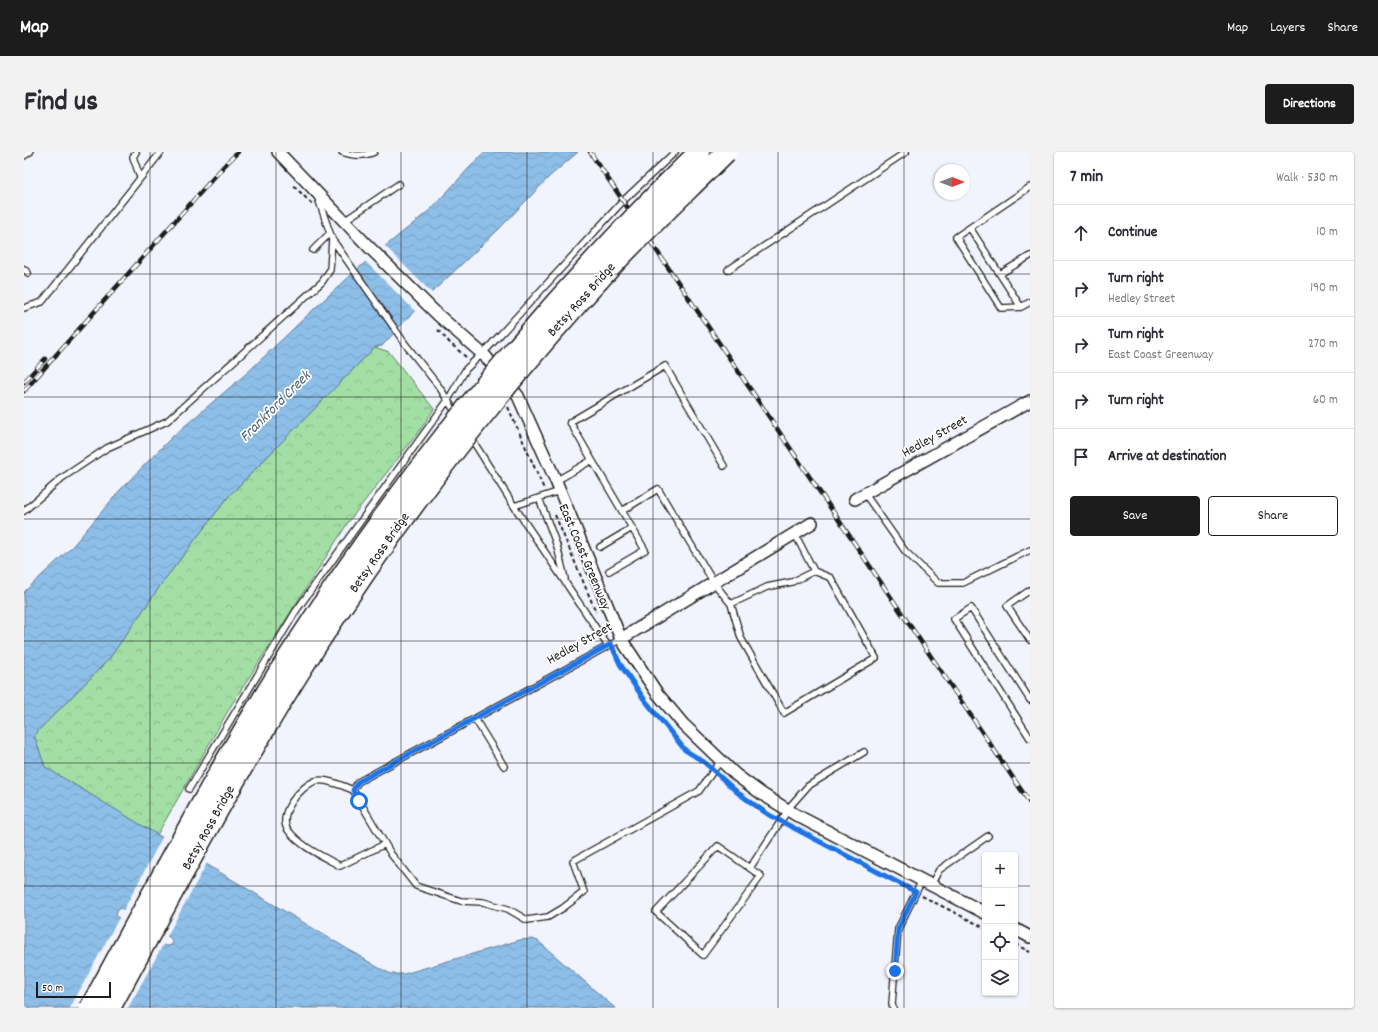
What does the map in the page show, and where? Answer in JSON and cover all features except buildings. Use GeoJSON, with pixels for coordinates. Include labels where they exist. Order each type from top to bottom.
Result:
{"type":"FeatureCollection","features":[{"type":"Feature","properties":{"kind":"highway","name":"Betsy Ross Bridge"},"geometry":{"type":"LineString","coordinates":[[90,1008],[244,729],[299,641],[360,549],[453,425],[528,334],[597,256],[698,152]]}},
{"type":"Feature","properties":{"kind":"highway","name":"Betsy Ross Bridge"},"geometry":{"type":"LineString","coordinates":[[110,1008],[260,738],[318,643],[388,540],[463,441],[538,349],[612,266],[726,152]]}},
{"type":"Feature","properties":{"kind":"street"},"geometry":{"type":"LineString","coordinates":[[278,152],[368,246],[438,316],[482,354],[518,396],[558,486],[613,643],[683,724],[736,775],[762,794],[788,810],[982,911]]}},
{"type":"Feature","properties":{"kind":"street","name":"Hedley Street"},"geometry":{"type":"LineString","coordinates":[[860,496],[1030,401]]}},
{"type":"Feature","properties":{"kind":"street","name":"Hedley Street"},"geometry":{"type":"LineString","coordinates":[[613,643],[812,523]]}},
{"type":"Feature","properties":{"kind":"street"},"geometry":{"type":"LineString","coordinates":[[1018,931],[1030,937]]}},
{"type":"Feature","properties":{"kind":"lane"},"geometry":{"type":"LineString","coordinates":[[24,156],[30,152]]}},
{"type":"Feature","properties":{"kind":"lane"},"geometry":{"type":"LineString","coordinates":[[136,152],[133,157],[140,177]]}},
{"type":"Feature","properties":{"kind":"lane"},"geometry":{"type":"LineString","coordinates":[[24,308],[42,302],[161,152]]}},
{"type":"Feature","properties":{"kind":"lane"},"geometry":{"type":"LineString","coordinates":[[342,152],[351,156],[366,155],[374,152]]}},
{"type":"Feature","properties":{"kind":"lane"},"geometry":{"type":"LineString","coordinates":[[189,789],[296,611],[448,400],[466,369],[482,354],[623,201],[675,152]]}},
{"type":"Feature","properties":{"kind":"lane"},"geometry":{"type":"LineString","coordinates":[[728,270],[906,152]]}},
{"type":"Feature","properties":{"kind":"lane"},"geometry":{"type":"LineString","coordinates":[[344,221],[398,184]]}},
{"type":"Feature","properties":{"kind":"lane"},"geometry":{"type":"LineString","coordinates":[[1030,187],[956,238],[1001,308],[1021,307],[1030,302]]}},
{"type":"Feature","properties":{"kind":"lane"},"geometry":{"type":"LineString","coordinates":[[316,192],[331,236],[406,345],[440,388],[514,506],[566,584],[613,643]]}},
{"type":"Feature","properties":{"kind":"lane"},"geometry":{"type":"LineString","coordinates":[[970,228],[1021,307]]}},
{"type":"Feature","properties":{"kind":"lane"},"geometry":{"type":"LineString","coordinates":[[313,250],[331,236]]}},
{"type":"Feature","properties":{"kind":"lane"},"geometry":{"type":"LineString","coordinates":[[24,511],[62,478],[107,448],[167,421],[322,282],[330,270],[331,236]]}},
{"type":"Feature","properties":{"kind":"lane"},"geometry":{"type":"LineString","coordinates":[[1000,274],[1030,256]]}},
{"type":"Feature","properties":{"kind":"lane"},"geometry":{"type":"LineString","coordinates":[[609,571],[645,550],[570,422],[665,366],[724,466]]}},
{"type":"Feature","properties":{"kind":"lane"},"geometry":{"type":"LineString","coordinates":[[514,506],[546,495],[592,460]]}},
{"type":"Feature","properties":{"kind":"lane"},"geometry":{"type":"LineString","coordinates":[[622,511],[658,489],[714,583],[731,604],[741,638],[784,713],[876,658],[831,578],[814,571],[795,534]]}},
{"type":"Feature","properties":{"kind":"lane"},"geometry":{"type":"LineString","coordinates":[[860,496],[905,551],[938,583],[963,583],[1030,550]]}},
{"type":"Feature","properties":{"kind":"lane"},"geometry":{"type":"LineString","coordinates":[[539,498],[557,546],[566,584]]}},
{"type":"Feature","properties":{"kind":"lane"},"geometry":{"type":"LineString","coordinates":[[600,547],[632,528]]}},
{"type":"Feature","properties":{"kind":"lane"},"geometry":{"type":"LineString","coordinates":[[731,604],[767,587],[792,582],[814,571]]}},
{"type":"Feature","properties":{"kind":"lane"},"geometry":{"type":"LineString","coordinates":[[1030,590],[1007,606],[1030,640]]}},
{"type":"Feature","properties":{"kind":"lane"},"geometry":{"type":"LineString","coordinates":[[1030,700],[971,608],[954,619],[1028,729],[1030,738]]}},
{"type":"Feature","properties":{"kind":"lane","name":"Hedley Street"},"geometry":{"type":"LineString","coordinates":[[353,790],[358,782],[613,643]]}},
{"type":"Feature","properties":{"kind":"lane"},"geometry":{"type":"LineString","coordinates":[[475,719],[504,766]]}},
{"type":"Feature","properties":{"kind":"lane"},"geometry":{"type":"LineString","coordinates":[[750,868],[788,810],[808,786],[864,752]]}},
{"type":"Feature","properties":{"kind":"lane"},"geometry":{"type":"LineString","coordinates":[[385,844],[340,866],[307,848],[287,829],[285,814],[296,794],[315,781],[334,782],[353,790],[385,844],[416,886],[461,901],[483,902],[508,910],[527,920],[548,917],[584,892],[573,861],[699,791],[721,760]]}},
{"type":"Feature","properties":{"kind":"lane"},"geometry":{"type":"LineString","coordinates":[[893,1008],[892,1004],[898,929],[916,892],[939,870],[988,836]]}},
{"type":"Feature","properties":{"kind":"lane"},"geometry":{"type":"LineString","coordinates":[[718,846],[750,868],[761,876],[703,954],[656,912],[718,846]]}},
{"type":"Feature","properties":{"kind":"path"},"geometry":{"type":"LineString","coordinates":[[435,327],[472,363]]}},
{"type":"Feature","properties":{"kind":"path","name":"East Coast Greenway"},"geometry":{"type":"LineString","coordinates":[[505,402],[518,429],[596,614]]}},
{"type":"Feature","properties":{"kind":"path"},"geometry":{"type":"LineString","coordinates":[[613,643],[620,664],[644,699],[685,750],[704,762],[753,805],[799,832],[982,926]]}},
{"type":"Feature","properties":{"kind":"path"},"geometry":{"type":"LineString","coordinates":[[1018,946],[1030,952]]}},
{"type":"Feature","properties":{"kind":"green space"},"geometry":{"type":"Polygon","coordinates":[[[375,347],[389,352],[434,409],[420,430],[349,521],[232,704],[157,835],[45,767],[34,735],[109,659],[165,579],[228,497],[375,347]]]}},
{"type":"Feature","properties":{"kind":"water","name":"Frankford Creek"},"geometry":{"type":"Polygon","coordinates":[[[484,152],[578,152],[550,176],[499,229],[429,295],[382,346],[375,347],[228,497],[165,579],[109,659],[34,735],[45,767],[391,974],[404,974],[520,940],[532,939],[538,941],[615,1008],[24,1008],[24,592],[71,548],[121,489],[173,436],[248,372],[361,266],[431,209],[484,152]],[[121,908],[117,911],[116,916],[165,946],[172,945],[172,940],[121,908]]]}},
{"type":"Feature","properties":{"kind":"pier"},"geometry":{"type":"Polygon","coordinates":[[[384,245],[433,294],[416,312],[365,261],[384,245]]]}},
{"type":"Feature","properties":{"kind":"pier"},"geometry":{"type":"Polygon","coordinates":[[[163,836],[207,863],[166,938],[123,911],[163,836]]]}},
{"type":"Feature","properties":{"kind":"pier"},"geometry":{"type":"Polygon","coordinates":[[[120,916],[164,943],[128,1008],[70,1008],[120,916]]]}},
{"type":"Feature","properties":{"kind":"railway"},"geometry":{"type":"LineString","coordinates":[[24,391],[238,152]]}},
{"type":"Feature","properties":{"kind":"railway"},"geometry":{"type":"LineString","coordinates":[[590,152],[1030,803]]}},
{"type":"Feature","properties":{"kind":"railway"},"geometry":{"type":"LineString","coordinates":[[24,382],[45,359]]}},
{"type":"Feature","properties":{"kind":"route"},"geometry":{"type":"LineString","coordinates":[[359,801],[353,790],[358,782],[611,644],[620,664],[644,699],[685,750],[704,762],[738,793],[769,815],[916,892],[898,929],[895,971]]}}]}
